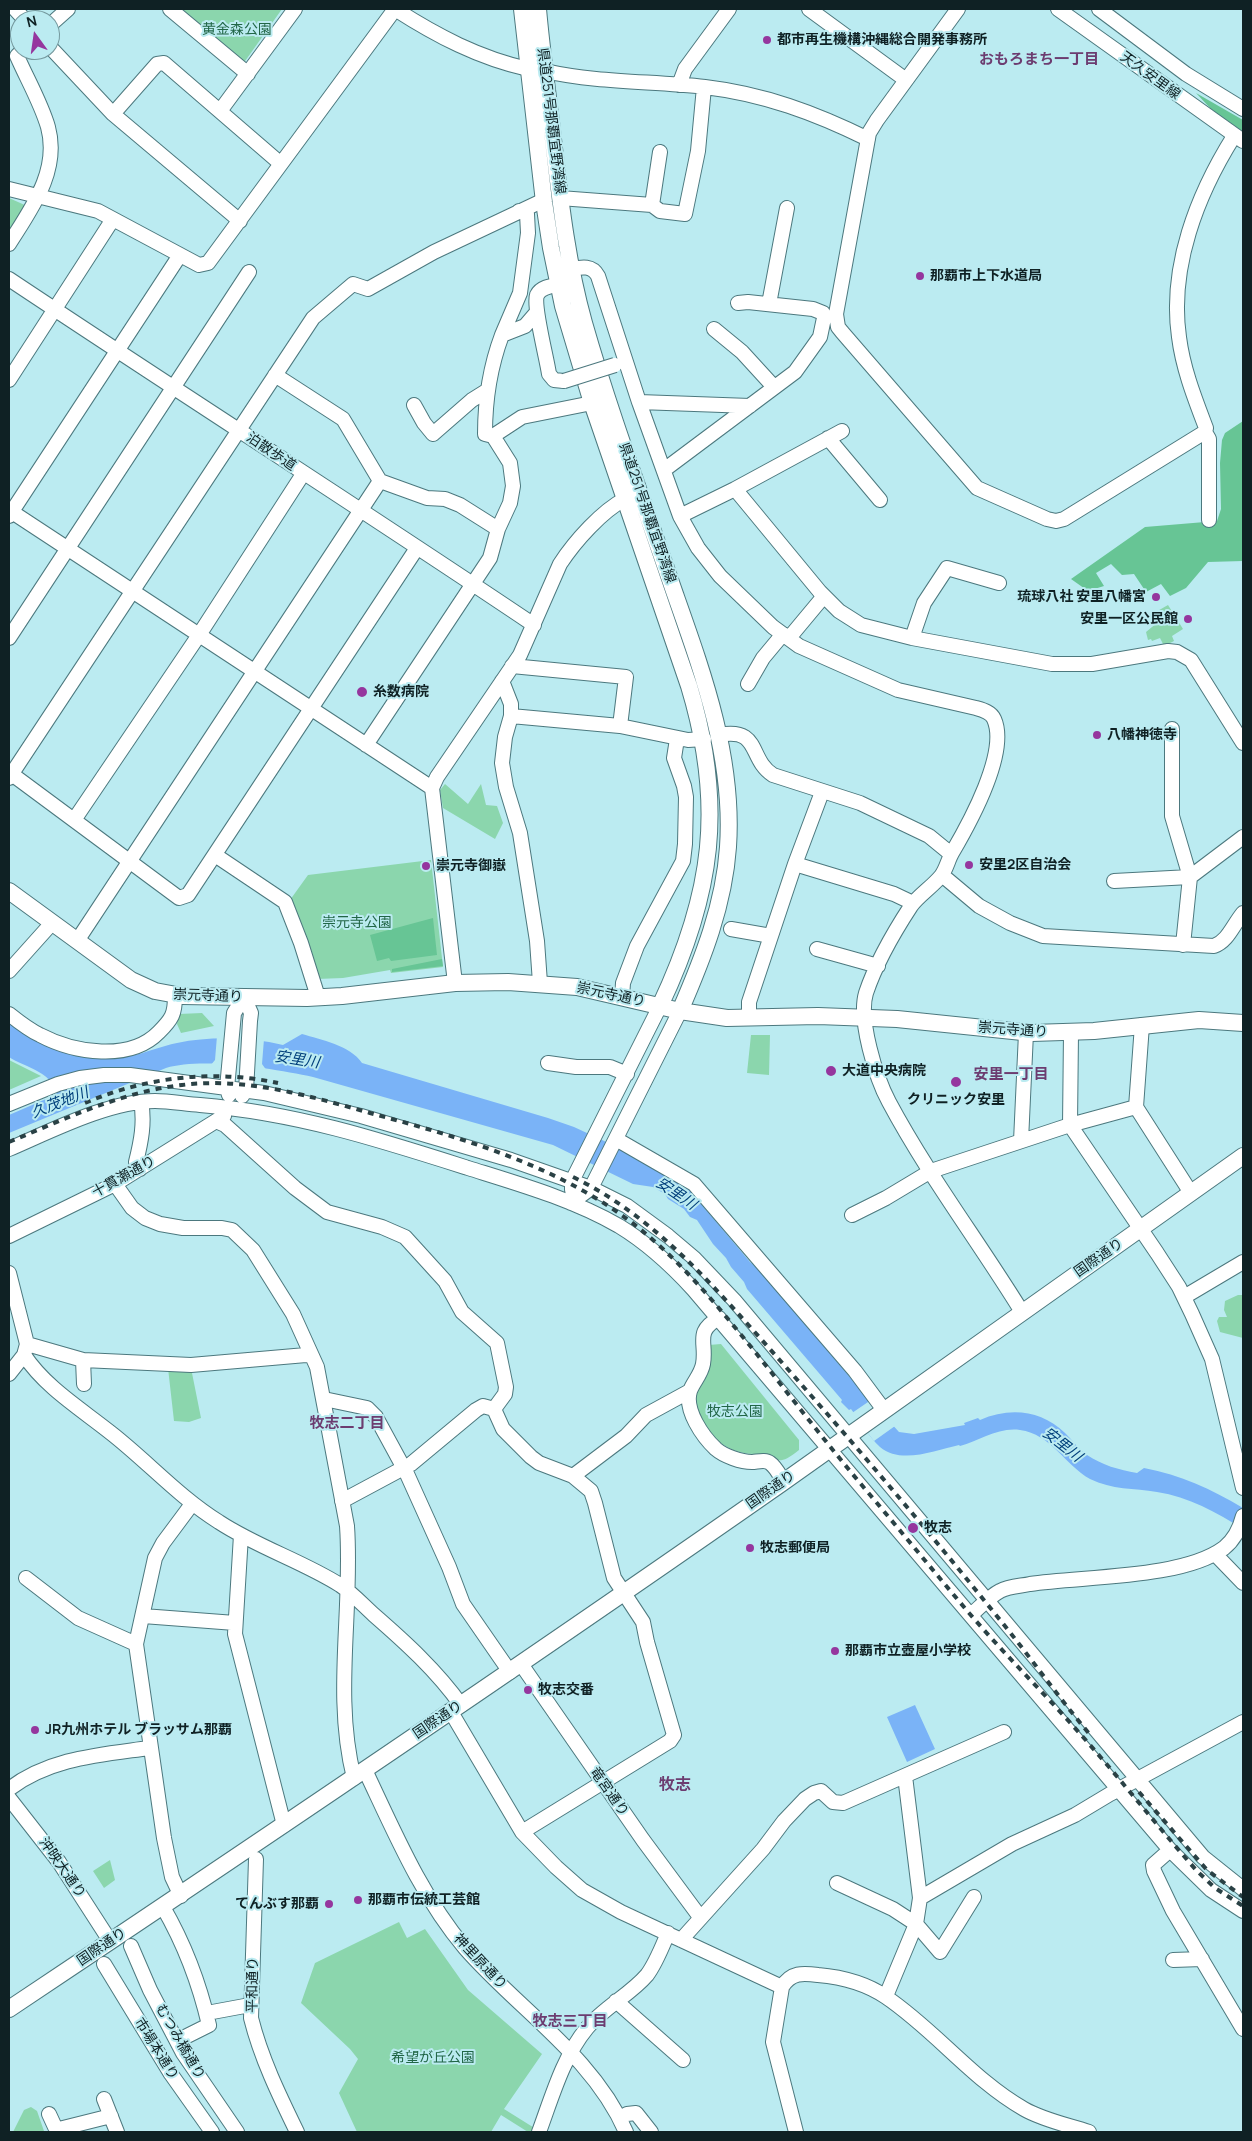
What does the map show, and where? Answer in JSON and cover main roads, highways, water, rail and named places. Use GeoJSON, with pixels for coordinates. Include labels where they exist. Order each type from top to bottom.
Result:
{"type":"FeatureCollection","features":[{"type":"Feature","properties":{"kind":"main road","name":"県道251号那覇宜野湾線"},"geometry":{"type":"LineString","coordinates":[[522,9],[528,68],[552,199],[583,321],[600,376],[705,680],[711,737],[708,856],[704,884],[690,936],[660,1006]]}},
{"type":"Feature","properties":{"kind":"main road","name":"県道251号那覇宜野湾線"},"geometry":{"type":"LineString","coordinates":[[538,9],[545,72],[558,285],[572,340],[592,403],[689,686],[711,737],[729,803],[726,869],[715,920],[699,966],[680,1011]]}},
{"type":"Feature","properties":{"kind":"main road","name":"崇元寺通り"},"geometry":{"type":"LineString","coordinates":[[9,890],[131,980],[155,991],[175,996],[318,997],[490,981],[540,983],[577,988],[680,1011],[722,1017],[864,1017],[904,1019],[1026,1033],[1071,1033],[1199,1020],[1243,1023]]}},
{"type":"Feature","properties":{"kind":"main road","name":"国際通り"},"geometry":{"type":"LineString","coordinates":[[9,2009],[181,1896],[516,1668],[784,1482],[1243,1156]]}},
{"type":"Feature","properties":{"kind":"water"},"geometry":{"type":"Polygon","coordinates":[[[9,1023],[36,1040],[66,1053],[97,1058],[130,1056],[171,1044],[217,1038],[244,1039],[283,1045],[302,1034],[343,1047],[362,1063],[574,1127],[630,1153],[686,1186],[899,1432],[914,1434],[965,1425],[964,1423],[978,1418],[980,1420],[1003,1413],[1014,1412],[1035,1415],[1056,1425],[1093,1459],[1117,1469],[1137,1473],[1144,1468],[1171,1475],[1231,1501],[1243,1508],[1243,1529],[1191,1501],[1169,1494],[1098,1483],[1081,1473],[1040,1437],[1020,1430],[1004,1431],[960,1446],[919,1455],[908,1456],[888,1452],[872,1439],[851,1409],[849,1410],[841,1402],[842,1400],[747,1289],[744,1282],[713,1244],[697,1220],[690,1217],[684,1209],[653,1187],[633,1184],[553,1145],[313,1077],[239,1065],[219,1064],[181,1065],[166,1068],[9,1133],[9,1115],[53,1096],[54,1089],[51,1082],[39,1072],[9,1057],[9,1023]]]}},
{"type":"Feature","properties":{"kind":"water"},"geometry":{"type":"Polygon","coordinates":[[[915,1705],[935,1749],[907,1762],[887,1717],[915,1705]]]}},
{"type":"Feature","properties":{"kind":"railway"},"geometry":{"type":"LineString","coordinates":[[85,1103],[132,1087],[180,1078],[204,1076],[229,1077],[278,1083]]}},
{"type":"Feature","properties":{"kind":"railway"},"geometry":{"type":"LineString","coordinates":[[9,1142],[72,1116],[137,1094],[182,1085],[206,1083],[254,1086],[301,1095],[445,1134],[519,1160],[590,1194],[653,1240],[694,1280],[756,1353],[841,1461],[997,1645],[1083,1737],[1197,1871],[1215,1888],[1243,1906]]}},
{"type":"Feature","properties":{"kind":"railway"},"geometry":{"type":"LineString","coordinates":[[573,1177],[603,1193],[631,1212],[683,1256],[708,1281],[833,1420],[915,1517],[1008,1630],[1092,1737]]}},
{"type":"Feature","properties":{"kind":"railway"},"geometry":{"type":"LineString","coordinates":[[1139,1792],[1207,1870],[1243,1897]]}},
{"type":"Feature","properties":{"kind":"place","name":"都市再生機構沖縄総合開発事務所"},"geometry":{"type":"Point","coordinates":[767,40]}},
{"type":"Feature","properties":{"kind":"place","name":"那覇市上下水道局"},"geometry":{"type":"Point","coordinates":[920,276]}},
{"type":"Feature","properties":{"kind":"place","name":"琉球八社 安里八幡宮"},"geometry":{"type":"Point","coordinates":[1156,597]}},
{"type":"Feature","properties":{"kind":"place","name":"安里一区公民館"},"geometry":{"type":"Point","coordinates":[1188,619]}},
{"type":"Feature","properties":{"kind":"place","name":"糸数病院"},"geometry":{"type":"Point","coordinates":[362,692]}},
{"type":"Feature","properties":{"kind":"place","name":"八幡神徳寺"},"geometry":{"type":"Point","coordinates":[1097,735]}},
{"type":"Feature","properties":{"kind":"place","name":"安里2区自治会"},"geometry":{"type":"Point","coordinates":[969,865]}},
{"type":"Feature","properties":{"kind":"place","name":"崇元寺御嶽"},"geometry":{"type":"Point","coordinates":[426,866]}},
{"type":"Feature","properties":{"kind":"place","name":"大道中央病院"},"geometry":{"type":"Point","coordinates":[831,1071]}},
{"type":"Feature","properties":{"kind":"place","name":"クリニック安里"},"geometry":{"type":"Point","coordinates":[956,1082]}},
{"type":"Feature","properties":{"kind":"place","name":"牧志"},"geometry":{"type":"Point","coordinates":[913,1528]}},
{"type":"Feature","properties":{"kind":"place","name":"牧志郵便局"},"geometry":{"type":"Point","coordinates":[750,1548]}},
{"type":"Feature","properties":{"kind":"place","name":"那覇市立壺屋小学校"},"geometry":{"type":"Point","coordinates":[835,1651]}},
{"type":"Feature","properties":{"kind":"place","name":"牧志交番"},"geometry":{"type":"Point","coordinates":[528,1690]}},
{"type":"Feature","properties":{"kind":"place","name":"JR九州ホテル ブラッサム那覇"},"geometry":{"type":"Point","coordinates":[35,1730]}},
{"type":"Feature","properties":{"kind":"place","name":"那覇市伝統工芸館"},"geometry":{"type":"Point","coordinates":[358,1900]}},
{"type":"Feature","properties":{"kind":"place","name":"てんぶす那覇"},"geometry":{"type":"Point","coordinates":[329,1904]}},
{"type":"Feature","properties":{"kind":"district","name":"おもろまち一丁目"},"geometry":{"type":"Point","coordinates":[1039,60]}},
{"type":"Feature","properties":{"kind":"district","name":"安里一丁目"},"geometry":{"type":"Point","coordinates":[1011,1075]}},
{"type":"Feature","properties":{"kind":"district","name":"牧志二丁目"},"geometry":{"type":"Point","coordinates":[347,1424]}},
{"type":"Feature","properties":{"kind":"district","name":"牧志"},"geometry":{"type":"Point","coordinates":[675,1786]}},
{"type":"Feature","properties":{"kind":"district","name":"牧志三丁目"},"geometry":{"type":"Point","coordinates":[570,2022]}},
{"type":"Feature","properties":{"kind":"park label","name":"黄金森公園"},"geometry":{"type":"Point","coordinates":[237,30]}},
{"type":"Feature","properties":{"kind":"park label","name":"崇元寺公園"},"geometry":{"type":"Point","coordinates":[357,923]}},
{"type":"Feature","properties":{"kind":"park label","name":"牧志公園"},"geometry":{"type":"Point","coordinates":[735,1412]}},
{"type":"Feature","properties":{"kind":"park label","name":"希望が丘公園"},"geometry":{"type":"Point","coordinates":[433,2058]}},
{"type":"Feature","properties":{"kind":"water label","name":"安里川"},"geometry":{"type":"Point","coordinates":[297,1060]}},
{"type":"Feature","properties":{"kind":"water label","name":"久茂地川"},"geometry":{"type":"Point","coordinates":[60,1103]}},
{"type":"Feature","properties":{"kind":"water label","name":"安里川"},"geometry":{"type":"Point","coordinates":[676,1194]}},
{"type":"Feature","properties":{"kind":"water label","name":"安里川"},"geometry":{"type":"Point","coordinates":[1062,1445]}}]}
